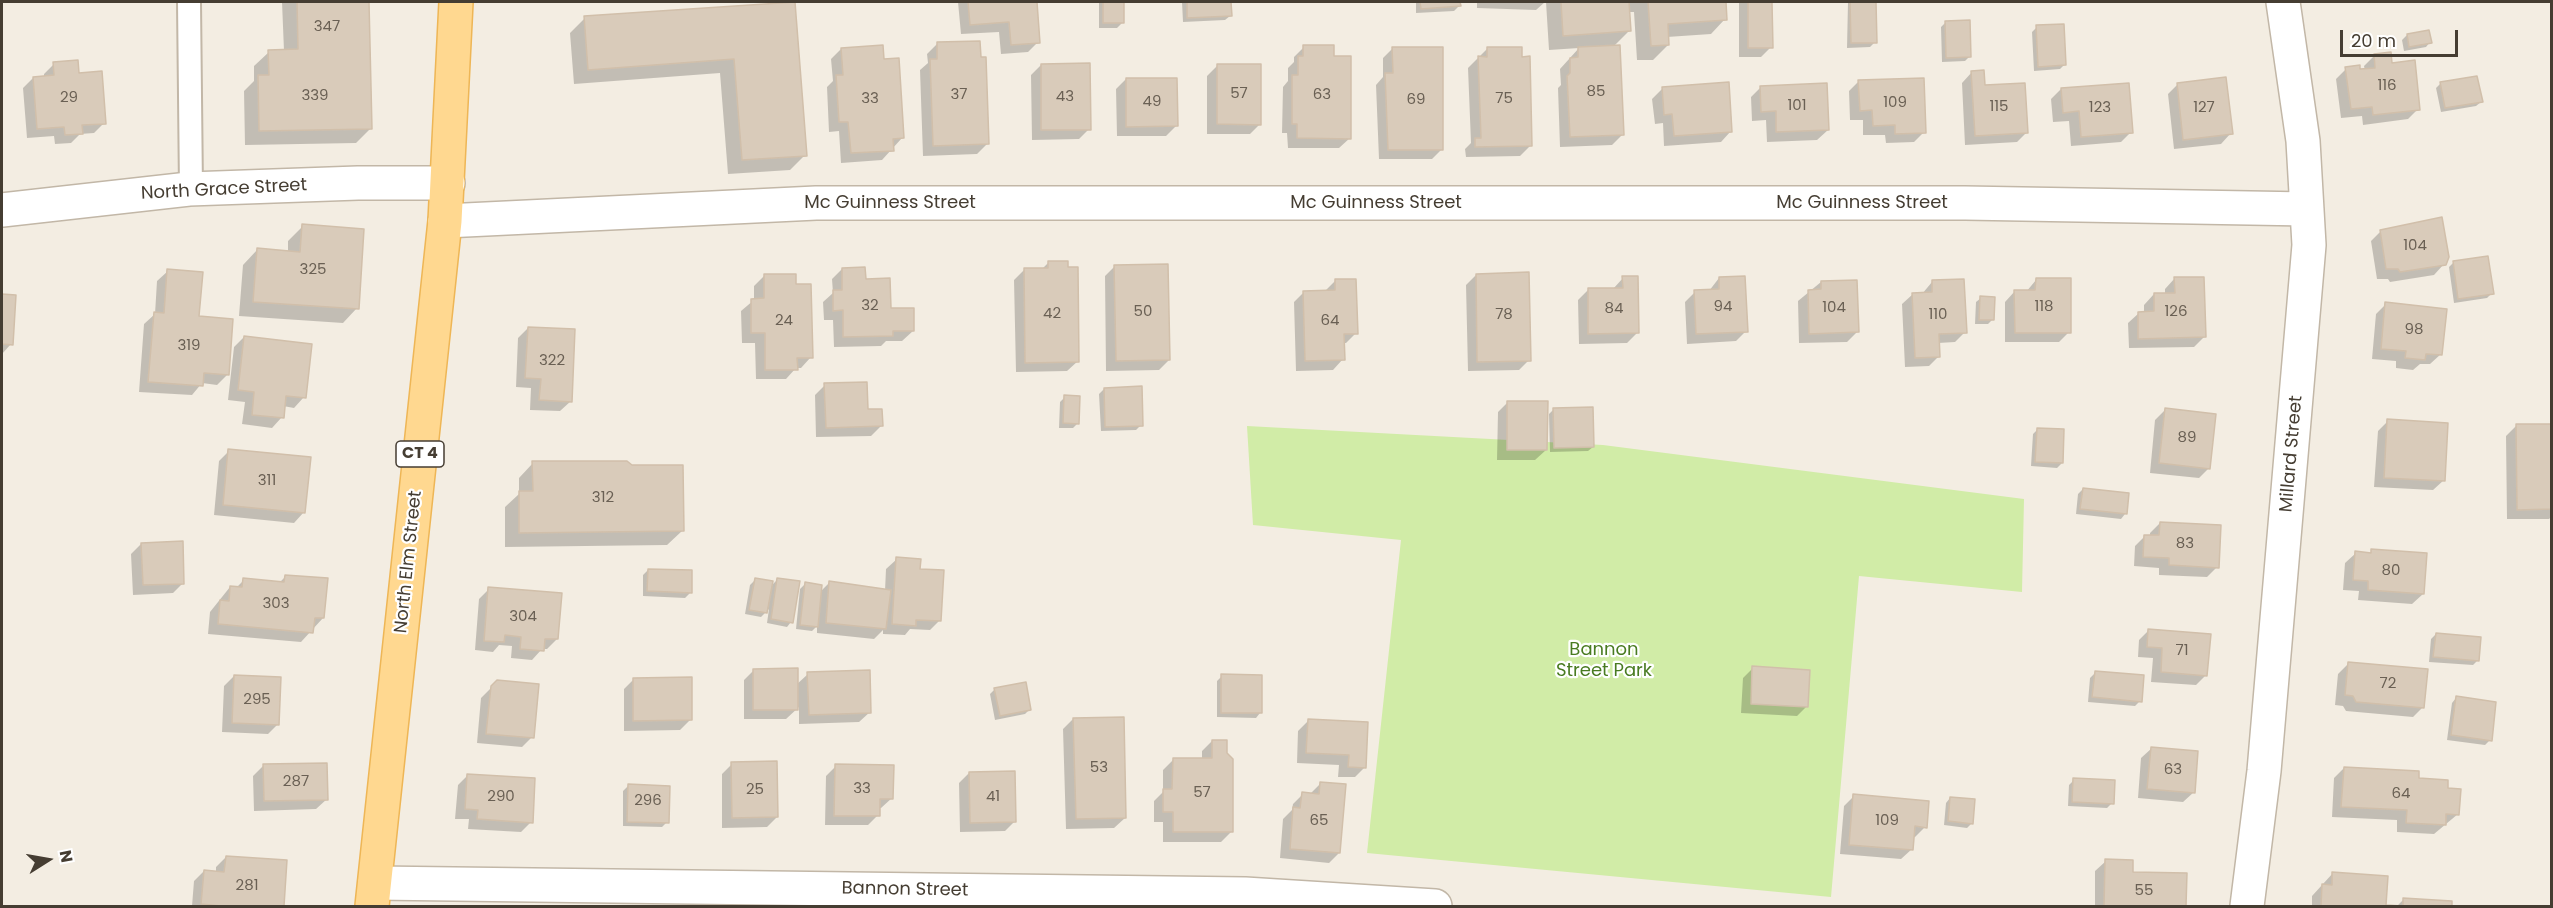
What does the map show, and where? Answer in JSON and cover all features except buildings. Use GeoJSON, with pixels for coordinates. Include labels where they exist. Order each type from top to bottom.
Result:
{"type":"FeatureCollection","features":[{"type":"Feature","properties":{"kind":"main road","name":"North Elm Street"},"geometry":{"type":"LineString","coordinates":[[374,895],[445,221],[456,2]]}},
{"type":"Feature","properties":{"kind":"street","name":"Millard Street"},"geometry":{"type":"LineString","coordinates":[[2247,906],[2264,771],[2310,245],[2304,141],[2283,2]]}},
{"type":"Feature","properties":{"kind":"street","name":"North Grace Street"},"geometry":{"type":"LineString","coordinates":[[2,210],[191,190],[358,183],[448,183]]}},
{"type":"Feature","properties":{"kind":"street","name":"Mc Guinness Street"},"geometry":{"type":"LineString","coordinates":[[445,221],[816,203],[1965,203],[2307,209]]}},
{"type":"Feature","properties":{"kind":"street","name":"Bannon Street"},"geometry":{"type":"LineString","coordinates":[[374,895],[1245,894],[1435,906]]}},
{"type":"Feature","properties":{"kind":"lane"},"geometry":{"type":"LineString","coordinates":[[189,2],[191,190]]}},
{"type":"Feature","properties":{"kind":"green space","name":"Bannon Street Park"},"geometry":{"type":"Polygon","coordinates":[[[1247,426],[1603,445],[2024,499],[2022,592],[1859,576],[1831,897],[1367,853],[1401,540],[1253,525],[1247,426]]]}}]}
